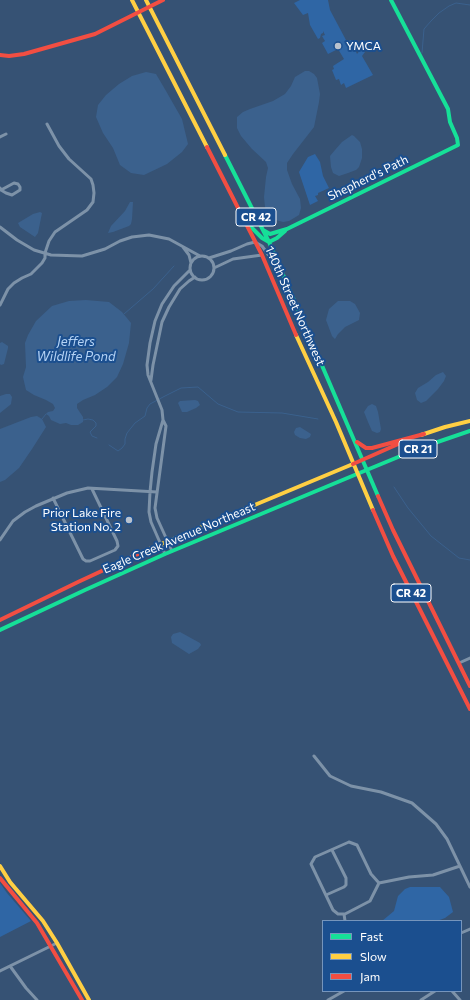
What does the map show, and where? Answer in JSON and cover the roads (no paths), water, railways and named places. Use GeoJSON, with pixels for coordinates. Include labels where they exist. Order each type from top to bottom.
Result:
{"type":"FeatureCollection","features":[{"type":"Feature","properties":{"kind":"main road","name":"140th Street Northwest"},"geometry":{"type":"LineString","coordinates":[[132,0],[262,255],[291,324],[336,422],[357,474]]}},
{"type":"Feature","properties":{"kind":"main road","name":"140th Street Northwest"},"geometry":{"type":"LineString","coordinates":[[146,0],[269,242],[367,469]]}},
{"type":"Feature","properties":{"kind":"main road"},"geometry":{"type":"LineString","coordinates":[[0,55],[9,56],[24,54],[95,34],[162,0]]}},
{"type":"Feature","properties":{"kind":"main road","name":"Shepherd's Path"},"geometry":{"type":"LineString","coordinates":[[263,230],[270,234],[287,229],[458,145],[457,138],[450,122],[448,109],[391,0]]}},
{"type":"Feature","properties":{"kind":"main road"},"geometry":{"type":"LineString","coordinates":[[244,219],[254,231],[269,242]]}},
{"type":"Feature","properties":{"kind":"main road","name":"Shepherd's Path"},"geometry":{"type":"LineString","coordinates":[[269,242],[277,238],[287,229]]}},
{"type":"Feature","properties":{"kind":"main road","name":"CR 21"},"geometry":{"type":"LineString","coordinates":[[363,459],[424,434],[470,421]]}},
{"type":"Feature","properties":{"kind":"main road","name":"CR 21"},"geometry":{"type":"LineString","coordinates":[[367,469],[420,448],[470,431]]}},
{"type":"Feature","properties":{"kind":"main road"},"geometry":{"type":"LineString","coordinates":[[355,440],[366,448],[372,448],[424,434]]}},
{"type":"Feature","properties":{"kind":"main road","name":"Eagle Creek Avenue Northeast"},"geometry":{"type":"LineString","coordinates":[[0,620],[78,582],[167,542],[363,459]]}},
{"type":"Feature","properties":{"kind":"main road","name":"Eagle Creek Avenue Northeast"},"geometry":{"type":"LineString","coordinates":[[0,630],[172,551],[367,469]]}},
{"type":"Feature","properties":{"kind":"main road","name":"CR 42"},"geometry":{"type":"LineString","coordinates":[[367,469],[393,530],[470,686]]}},
{"type":"Feature","properties":{"kind":"main road","name":"CR 42"},"geometry":{"type":"LineString","coordinates":[[357,474],[396,563],[470,709]]}},
{"type":"Feature","properties":{"kind":"main road"},"geometry":{"type":"LineString","coordinates":[[0,866],[10,882],[43,921],[57,942],[89,1000]]}},
{"type":"Feature","properties":{"kind":"main road"},"geometry":{"type":"LineString","coordinates":[[0,878],[37,923],[82,1000]]}},
{"type":"Feature","properties":{"kind":"street"},"geometry":{"type":"LineString","coordinates":[[0,305],[8,288],[30,274],[45,258],[49,241],[55,232],[87,210],[93,202],[94,193],[91,179],[68,159],[47,124]]}},
{"type":"Feature","properties":{"kind":"street"},"geometry":{"type":"LineString","coordinates":[[0,137],[6,134]]}},
{"type":"Feature","properties":{"kind":"street"},"geometry":{"type":"LineString","coordinates":[[14,183],[20,186],[20,190],[12,195],[1,189],[14,183]]}},
{"type":"Feature","properties":{"kind":"street"},"geometry":{"type":"LineString","coordinates":[[0,227],[17,240],[34,250],[51,255],[82,256],[105,249],[120,241],[132,237],[149,235],[169,239],[200,256],[209,258],[212,261],[214,268],[212,275],[209,278],[202,280],[195,277],[190,270]]}},
{"type":"Feature","properties":{"kind":"street"},"geometry":{"type":"LineString","coordinates":[[209,258],[255,242],[262,246],[283,273]]}},
{"type":"Feature","properties":{"kind":"street"},"geometry":{"type":"LineString","coordinates":[[172,551],[157,518],[155,508],[166,426],[162,410],[148,375],[147,365],[155,321],[162,304],[174,286],[190,270],[191,260],[182,246]]}},
{"type":"Feature","properties":{"kind":"street"},"geometry":{"type":"LineString","coordinates":[[214,268],[233,259],[262,255]]}},
{"type":"Feature","properties":{"kind":"street"},"geometry":{"type":"LineString","coordinates":[[191,264],[196,257],[200,256]]}},
{"type":"Feature","properties":{"kind":"street"},"geometry":{"type":"LineString","coordinates":[[151,382],[162,322],[180,289],[195,277]]}},
{"type":"Feature","properties":{"kind":"street"},"geometry":{"type":"LineString","coordinates":[[164,420],[156,444],[149,512],[151,522],[166,554]]}},
{"type":"Feature","properties":{"kind":"street"},"geometry":{"type":"LineString","coordinates":[[0,540],[13,521],[25,512],[66,493],[88,488],[157,492]]}},
{"type":"Feature","properties":{"kind":"street"},"geometry":{"type":"LineString","coordinates":[[54,498],[83,559],[90,561],[116,550],[118,546],[92,488]]}},
{"type":"Feature","properties":{"kind":"street"},"geometry":{"type":"LineString","coordinates":[[459,663],[470,658]]}},
{"type":"Feature","properties":{"kind":"street"},"geometry":{"type":"LineString","coordinates":[[314,756],[330,776],[351,786],[381,792],[412,804],[436,824],[447,839],[470,887]]}},
{"type":"Feature","properties":{"kind":"street"},"geometry":{"type":"LineString","coordinates":[[349,842],[357,845],[371,874],[379,883],[370,900],[345,914],[338,914],[333,910],[311,864],[314,857],[349,842]]}},
{"type":"Feature","properties":{"kind":"street"},"geometry":{"type":"LineString","coordinates":[[326,895],[344,888],[346,885],[346,878],[332,850]]}},
{"type":"Feature","properties":{"kind":"street"},"geometry":{"type":"LineString","coordinates":[[379,883],[409,877],[432,875],[460,866]]}},
{"type":"Feature","properties":{"kind":"street"},"geometry":{"type":"LineString","coordinates":[[344,914],[345,920]]}},
{"type":"Feature","properties":{"kind":"street"},"geometry":{"type":"LineString","coordinates":[[0,971],[57,942]]}},
{"type":"Feature","properties":{"kind":"street"},"geometry":{"type":"LineString","coordinates":[[10,966],[26,988],[38,1000]]}},
{"type":"Feature","properties":{"kind":"street"},"geometry":{"type":"LineString","coordinates":[[328,1000],[342,992]]}},
{"type":"Feature","properties":{"kind":"street"},"geometry":{"type":"LineString","coordinates":[[420,1000],[432,992]]}},
{"type":"Feature","properties":{"kind":"street"},"geometry":{"type":"LineString","coordinates":[[453,992],[460,1000]]}},
{"type":"Feature","properties":{"kind":"water"},"geometry":{"type":"Polygon","coordinates":[[[305,71],[309,71],[317,78],[320,94],[319,102],[314,127],[287,163],[287,170],[292,184],[300,199],[301,208],[299,215],[289,221],[283,222],[276,220],[273,216],[271,216],[265,207],[264,197],[268,168],[266,162],[241,136],[237,128],[237,117],[243,112],[273,101],[285,94],[295,77],[305,71]]]}},
{"type":"Feature","properties":{"kind":"water"},"geometry":{"type":"Polygon","coordinates":[[[146,72],[156,74],[166,91],[182,119],[188,144],[182,152],[167,164],[144,175],[131,173],[120,165],[113,148],[103,133],[96,117],[98,105],[106,95],[119,84],[132,76],[146,72]]]}},
{"type":"Feature","properties":{"kind":"water"},"geometry":{"type":"Polygon","coordinates":[[[352,135],[360,142],[362,158],[359,167],[356,170],[339,176],[333,173],[330,156],[342,142],[352,135]]]}},
{"type":"Feature","properties":{"kind":"water"},"geometry":{"type":"Polygon","coordinates":[[[130,202],[133,202],[131,224],[108,233],[111,226],[125,211],[130,202]]]}},
{"type":"Feature","properties":{"kind":"water"},"geometry":{"type":"Polygon","coordinates":[[[40,212],[42,213],[38,233],[35,237],[20,227],[18,223],[33,214],[40,212]]]}},
{"type":"Feature","properties":{"kind":"water","name":"Jeffers Wildlife Pond"},"geometry":{"type":"Polygon","coordinates":[[[86,300],[109,302],[122,312],[131,323],[129,343],[123,364],[117,377],[107,387],[77,404],[77,408],[83,417],[83,422],[78,425],[66,423],[60,424],[51,420],[46,414],[53,411],[55,408],[53,404],[26,390],[23,377],[26,367],[25,343],[36,321],[52,306],[69,301],[86,300]]]}},
{"type":"Feature","properties":{"kind":"water"},"geometry":{"type":"Polygon","coordinates":[[[338,301],[350,301],[355,304],[360,313],[359,320],[345,327],[335,339],[332,336],[326,320],[329,309],[338,301]]]}},
{"type":"Feature","properties":{"kind":"water"},"geometry":{"type":"Polygon","coordinates":[[[2,342],[8,346],[8,348],[4,364],[1,365],[0,343],[2,342]]]}},
{"type":"Feature","properties":{"kind":"water"},"geometry":{"type":"Polygon","coordinates":[[[443,372],[446,376],[438,389],[426,401],[421,403],[417,400],[415,393],[418,388],[436,375],[443,372]]]}},
{"type":"Feature","properties":{"kind":"water"},"geometry":{"type":"Polygon","coordinates":[[[10,394],[12,397],[11,404],[0,413],[0,396],[10,394]]]}},
{"type":"Feature","properties":{"kind":"water"},"geometry":{"type":"Polygon","coordinates":[[[180,401],[198,401],[200,405],[187,412],[182,412],[178,403],[180,401]]]}},
{"type":"Feature","properties":{"kind":"water"},"geometry":{"type":"Polygon","coordinates":[[[372,404],[376,406],[381,429],[380,432],[377,433],[372,431],[364,412],[368,406],[372,404]]]}},
{"type":"Feature","properties":{"kind":"water"},"geometry":{"type":"Polygon","coordinates":[[[37,416],[42,419],[46,427],[19,468],[5,480],[0,482],[0,429],[37,416]]]}},
{"type":"Feature","properties":{"kind":"water"},"geometry":{"type":"Polygon","coordinates":[[[300,427],[311,434],[310,437],[306,439],[295,435],[294,432],[296,428],[300,427]]]}},
{"type":"Feature","properties":{"kind":"water"},"geometry":{"type":"Polygon","coordinates":[[[180,632],[200,643],[201,645],[198,649],[189,654],[172,643],[171,637],[173,634],[180,632]]]}},
{"type":"Feature","properties":{"kind":"waterway"},"geometry":{"type":"LineString","coordinates":[[422,53],[424,29],[431,21],[439,13],[456,3],[470,5]]}},
{"type":"Feature","properties":{"kind":"waterway"},"geometry":{"type":"LineString","coordinates":[[124,314],[153,289],[174,266]]}},
{"type":"Feature","properties":{"kind":"waterway"},"geometry":{"type":"LineString","coordinates":[[109,445],[118,451],[122,448],[125,444],[127,433],[135,423],[145,416],[147,408],[150,404],[181,388],[198,387],[218,404],[238,412],[282,413],[318,419]]}},
{"type":"Feature","properties":{"kind":"waterway"},"geometry":{"type":"LineString","coordinates":[[42,419],[46,414]]}},
{"type":"Feature","properties":{"kind":"waterway"},"geometry":{"type":"LineString","coordinates":[[83,420],[93,420],[96,423],[96,426],[90,432],[92,436],[97,438]]}},
{"type":"Feature","properties":{"kind":"waterway"},"geometry":{"type":"LineString","coordinates":[[394,487],[408,508],[431,536],[459,558],[470,560]]}},
{"type":"Feature","properties":{"kind":"place","name":"YMCA"},"geometry":{"type":"Point","coordinates":[338,46]}},
{"type":"Feature","properties":{"kind":"place","name":"Prior Lake Fire Station No. 2"},"geometry":{"type":"Point","coordinates":[129,520]}}]}
